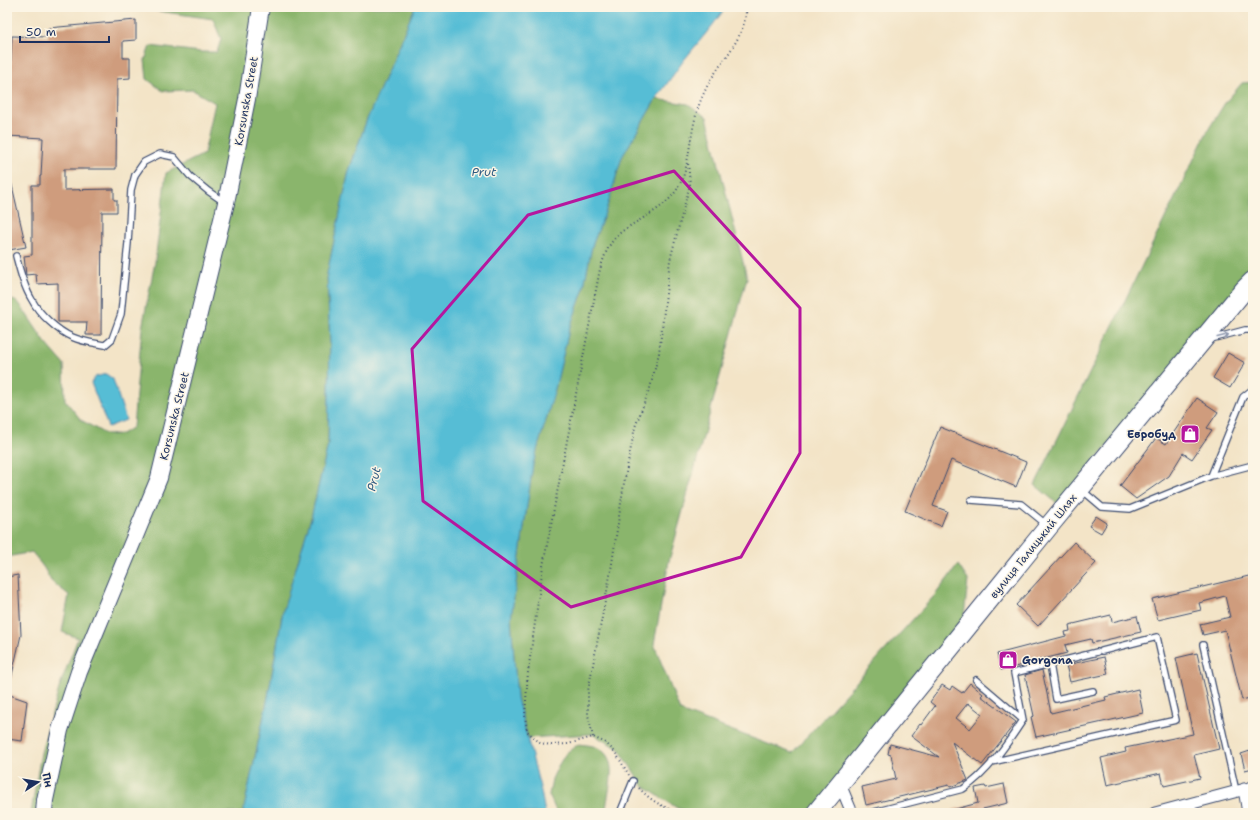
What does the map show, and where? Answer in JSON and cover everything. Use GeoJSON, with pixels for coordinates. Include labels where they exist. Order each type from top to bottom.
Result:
{"type":"FeatureCollection","features":[{"type":"Feature","properties":{"kind":"highway","name":"вулиця Галицький Шлях"},"geometry":{"type":"LineString","coordinates":[[816,813],[1080,488],[1253,281]]}},
{"type":"Feature","properties":{"kind":"main road","name":"Korsunska Street"},"geometry":{"type":"LineString","coordinates":[[44,813],[60,730],[79,672],[159,478],[226,203],[248,100],[261,7]]}},
{"type":"Feature","properties":{"kind":"street"},"geometry":{"type":"LineString","coordinates":[[840,784],[852,813]]}},
{"type":"Feature","properties":{"kind":"street"},"geometry":{"type":"LineString","coordinates":[[1155,813],[1244,789],[1248,813]]}},
{"type":"Feature","properties":{"kind":"lane"},"geometry":{"type":"LineString","coordinates":[[16,256],[21,275],[32,300],[47,319],[59,330],[71,337],[82,341],[105,345],[112,339],[121,314],[128,243],[131,190],[135,175],[144,162],[160,154],[174,157],[190,176],[208,191],[226,203]]}},
{"type":"Feature","properties":{"kind":"lane"},"geometry":{"type":"LineString","coordinates":[[1201,342],[1245,330],[1253,324]]}},
{"type":"Feature","properties":{"kind":"lane"},"geometry":{"type":"LineString","coordinates":[[1245,330],[1253,331]]}},
{"type":"Feature","properties":{"kind":"lane"},"geometry":{"type":"LineString","coordinates":[[1211,476],[1243,397],[1253,390]]}},
{"type":"Feature","properties":{"kind":"lane"},"geometry":{"type":"LineString","coordinates":[[1080,488],[1102,507],[1130,509],[1211,476],[1253,465]]}},
{"type":"Feature","properties":{"kind":"lane"},"geometry":{"type":"LineString","coordinates":[[971,500],[1021,504],[1049,526]]}},
{"type":"Feature","properties":{"kind":"lane"},"geometry":{"type":"LineString","coordinates":[[870,813],[963,789],[973,783],[1007,744],[1023,720],[1014,673],[1157,637],[1176,720],[992,762]]}},
{"type":"Feature","properties":{"kind":"lane"},"geometry":{"type":"LineString","coordinates":[[1203,645],[1244,789]]}},
{"type":"Feature","properties":{"kind":"lane"},"geometry":{"type":"LineString","coordinates":[[1050,664],[1056,699],[1092,691]]}},
{"type":"Feature","properties":{"kind":"lane"},"geometry":{"type":"LineString","coordinates":[[976,680],[1023,720]]}},
{"type":"Feature","properties":{"kind":"lane"},"geometry":{"type":"LineString","coordinates":[[620,813],[633,782]]}},
{"type":"Feature","properties":{"kind":"path"},"geometry":{"type":"LineString","coordinates":[[683,813],[672,811],[659,805],[646,795],[633,782],[615,752],[606,743],[592,737],[568,744],[551,745],[540,743],[527,731],[525,715],[528,672],[543,566],[602,262],[607,249],[616,236],[652,213],[672,196],[684,178],[696,117],[704,93],[715,72],[735,44],[744,28],[746,7]]}},
{"type":"Feature","properties":{"kind":"path"},"geometry":{"type":"LineString","coordinates":[[746,12],[755,7]]}},
{"type":"Feature","properties":{"kind":"path"},"geometry":{"type":"LineString","coordinates":[[592,737],[588,715],[588,691],[611,570],[624,484],[635,427],[650,388],[659,352],[670,260],[690,184],[688,162]]}},
{"type":"Feature","properties":{"kind":"highlighted area"},"geometry":{"type":"Polygon","coordinates":[[[674,171],[800,308],[800,453],[741,557],[571,607],[423,501],[412,349],[528,215],[674,171]]]}},
{"type":"Feature","properties":{"kind":"green space"},"geometry":{"type":"Polygon","coordinates":[[[149,7],[415,7],[366,122],[349,171],[327,274],[330,343],[328,445],[311,518],[283,611],[268,697],[243,813],[31,813],[41,753],[60,685],[78,638],[62,632],[69,595],[51,581],[44,568],[32,552],[7,557],[7,297],[19,303],[45,342],[64,364],[65,400],[81,420],[107,435],[122,434],[133,427],[142,328],[155,262],[166,173],[204,154],[215,103],[193,90],[163,91],[147,79],[145,60],[150,46],[201,52],[217,52],[221,39],[213,19],[151,10],[149,7]]]}},
{"type":"Feature","properties":{"kind":"green space"},"geometry":{"type":"Polygon","coordinates":[[[1253,82],[1253,277],[1058,504],[1035,485],[1208,130],[1225,103],[1242,83],[1253,82]]]}},
{"type":"Feature","properties":{"kind":"green space"},"geometry":{"type":"Polygon","coordinates":[[[656,99],[688,104],[707,117],[747,278],[669,561],[654,644],[680,711],[792,753],[935,595],[958,565],[968,580],[964,617],[812,813],[693,813],[677,808],[643,786],[619,749],[592,734],[528,738],[517,698],[511,618],[533,464],[555,389],[569,330],[583,291],[592,246],[606,210],[622,157],[656,99]]]}},
{"type":"Feature","properties":{"kind":"green space"},"geometry":{"type":"Polygon","coordinates":[[[579,744],[600,749],[610,762],[611,778],[606,813],[557,813],[549,795],[552,779],[558,766],[566,753],[579,744]]]}},
{"type":"Feature","properties":{"kind":"water","name":"Prut"},"geometry":{"type":"Polygon","coordinates":[[[415,7],[726,7],[684,60],[656,99],[622,157],[606,210],[592,246],[583,291],[569,330],[555,389],[533,464],[511,618],[517,698],[541,791],[545,813],[243,813],[268,697],[283,611],[311,518],[328,445],[330,343],[327,274],[349,171],[366,122],[415,7]]]}},
{"type":"Feature","properties":{"kind":"water"},"geometry":{"type":"Polygon","coordinates":[[[106,374],[113,379],[126,420],[108,427],[91,383],[95,377],[106,374]]]}},
{"type":"Feature","properties":{"kind":"building"},"geometry":{"type":"Polygon","coordinates":[[[136,20],[136,40],[123,41],[123,58],[130,58],[130,78],[117,79],[116,169],[64,169],[64,190],[114,189],[114,200],[117,200],[117,212],[102,212],[101,335],[86,335],[87,322],[58,322],[58,283],[37,284],[36,274],[26,275],[24,256],[32,255],[32,185],[40,185],[43,138],[7,136],[12,36],[48,37],[48,28],[136,20]]]}},
{"type":"Feature","properties":{"kind":"building"},"geometry":{"type":"Polygon","coordinates":[[[7,181],[11,181],[26,247],[9,250],[7,240],[7,181]]]}},
{"type":"Feature","properties":{"kind":"building"},"geometry":{"type":"Polygon","coordinates":[[[1228,353],[1245,363],[1230,388],[1213,378],[1228,353]]]}},
{"type":"Feature","properties":{"kind":"building"},"geometry":{"type":"Polygon","coordinates":[[[1197,398],[1218,412],[1207,428],[1212,430],[1192,459],[1183,453],[1169,476],[1136,499],[1120,486],[1156,438],[1166,444],[1197,398]]]}},
{"type":"Feature","properties":{"kind":"building"},"geometry":{"type":"Polygon","coordinates":[[[940,427],[1026,462],[1016,487],[951,460],[933,506],[947,511],[941,526],[905,511],[940,427]]]}},
{"type":"Feature","properties":{"kind":"building"},"geometry":{"type":"Polygon","coordinates":[[[1096,516],[1107,523],[1101,533],[1089,526],[1096,516]]]}},
{"type":"Feature","properties":{"kind":"building"},"geometry":{"type":"Polygon","coordinates":[[[1074,542],[1096,563],[1038,626],[1016,605],[1074,542]]]}},
{"type":"Feature","properties":{"kind":"building"},"geometry":{"type":"Polygon","coordinates":[[[18,575],[21,635],[11,679],[7,678],[7,577],[18,575]]]}},
{"type":"Feature","properties":{"kind":"building"},"geometry":{"type":"Polygon","coordinates":[[[1253,575],[1253,611],[1251,611],[1253,621],[1253,697],[1242,700],[1225,630],[1203,635],[1200,624],[1230,617],[1225,596],[1199,603],[1201,610],[1158,620],[1152,599],[1253,575]]]}},
{"type":"Feature","properties":{"kind":"building"},"geometry":{"type":"Polygon","coordinates":[[[1111,615],[1112,622],[1137,616],[1141,632],[1092,643],[1091,639],[1065,645],[1067,653],[1039,660],[1040,662],[1001,670],[997,654],[1066,636],[1065,632],[1070,631],[1069,625],[1111,615]]]}},
{"type":"Feature","properties":{"kind":"building"},"geometry":{"type":"Polygon","coordinates":[[[1197,653],[1219,749],[1194,755],[1200,778],[1164,786],[1161,773],[1107,785],[1101,758],[1126,752],[1125,748],[1193,734],[1176,658],[1197,653]]]}},
{"type":"Feature","properties":{"kind":"building"},"geometry":{"type":"Polygon","coordinates":[[[1104,657],[1108,674],[1070,682],[1066,665],[1104,657]]]}},
{"type":"Feature","properties":{"kind":"building"},"geometry":{"type":"Polygon","coordinates":[[[1042,670],[1051,713],[1106,700],[1105,697],[1138,689],[1143,713],[1036,737],[1031,717],[1034,716],[1025,675],[1042,670]]]}},
{"type":"Feature","properties":{"kind":"building"},"geometry":{"type":"Polygon","coordinates":[[[970,683],[983,694],[981,696],[1016,722],[982,765],[952,742],[968,780],[950,787],[949,785],[866,805],[862,787],[896,779],[891,755],[888,754],[890,744],[939,757],[911,736],[935,706],[930,702],[942,685],[950,690],[952,686],[962,693],[970,683]],[[968,703],[956,718],[970,729],[982,714],[968,703]]]}},
{"type":"Feature","properties":{"kind":"building"},"geometry":{"type":"Polygon","coordinates":[[[7,694],[27,701],[22,741],[7,739],[7,694]]]}},
{"type":"Feature","properties":{"kind":"building"},"geometry":{"type":"Polygon","coordinates":[[[1253,750],[1253,768],[1245,770],[1241,754],[1253,750]]]}},
{"type":"Feature","properties":{"kind":"building"},"geometry":{"type":"Polygon","coordinates":[[[1004,784],[1008,803],[983,809],[984,813],[952,813],[952,810],[978,803],[975,788],[985,786],[986,788],[1004,784]]]}},
{"type":"Feature","properties":{"kind":"place","name":"Евробуд"},"geometry":{"type":"Point","coordinates":[1190,434]}},
{"type":"Feature","properties":{"kind":"place","name":"Gorgona"},"geometry":{"type":"Point","coordinates":[1008,660]}}]}
